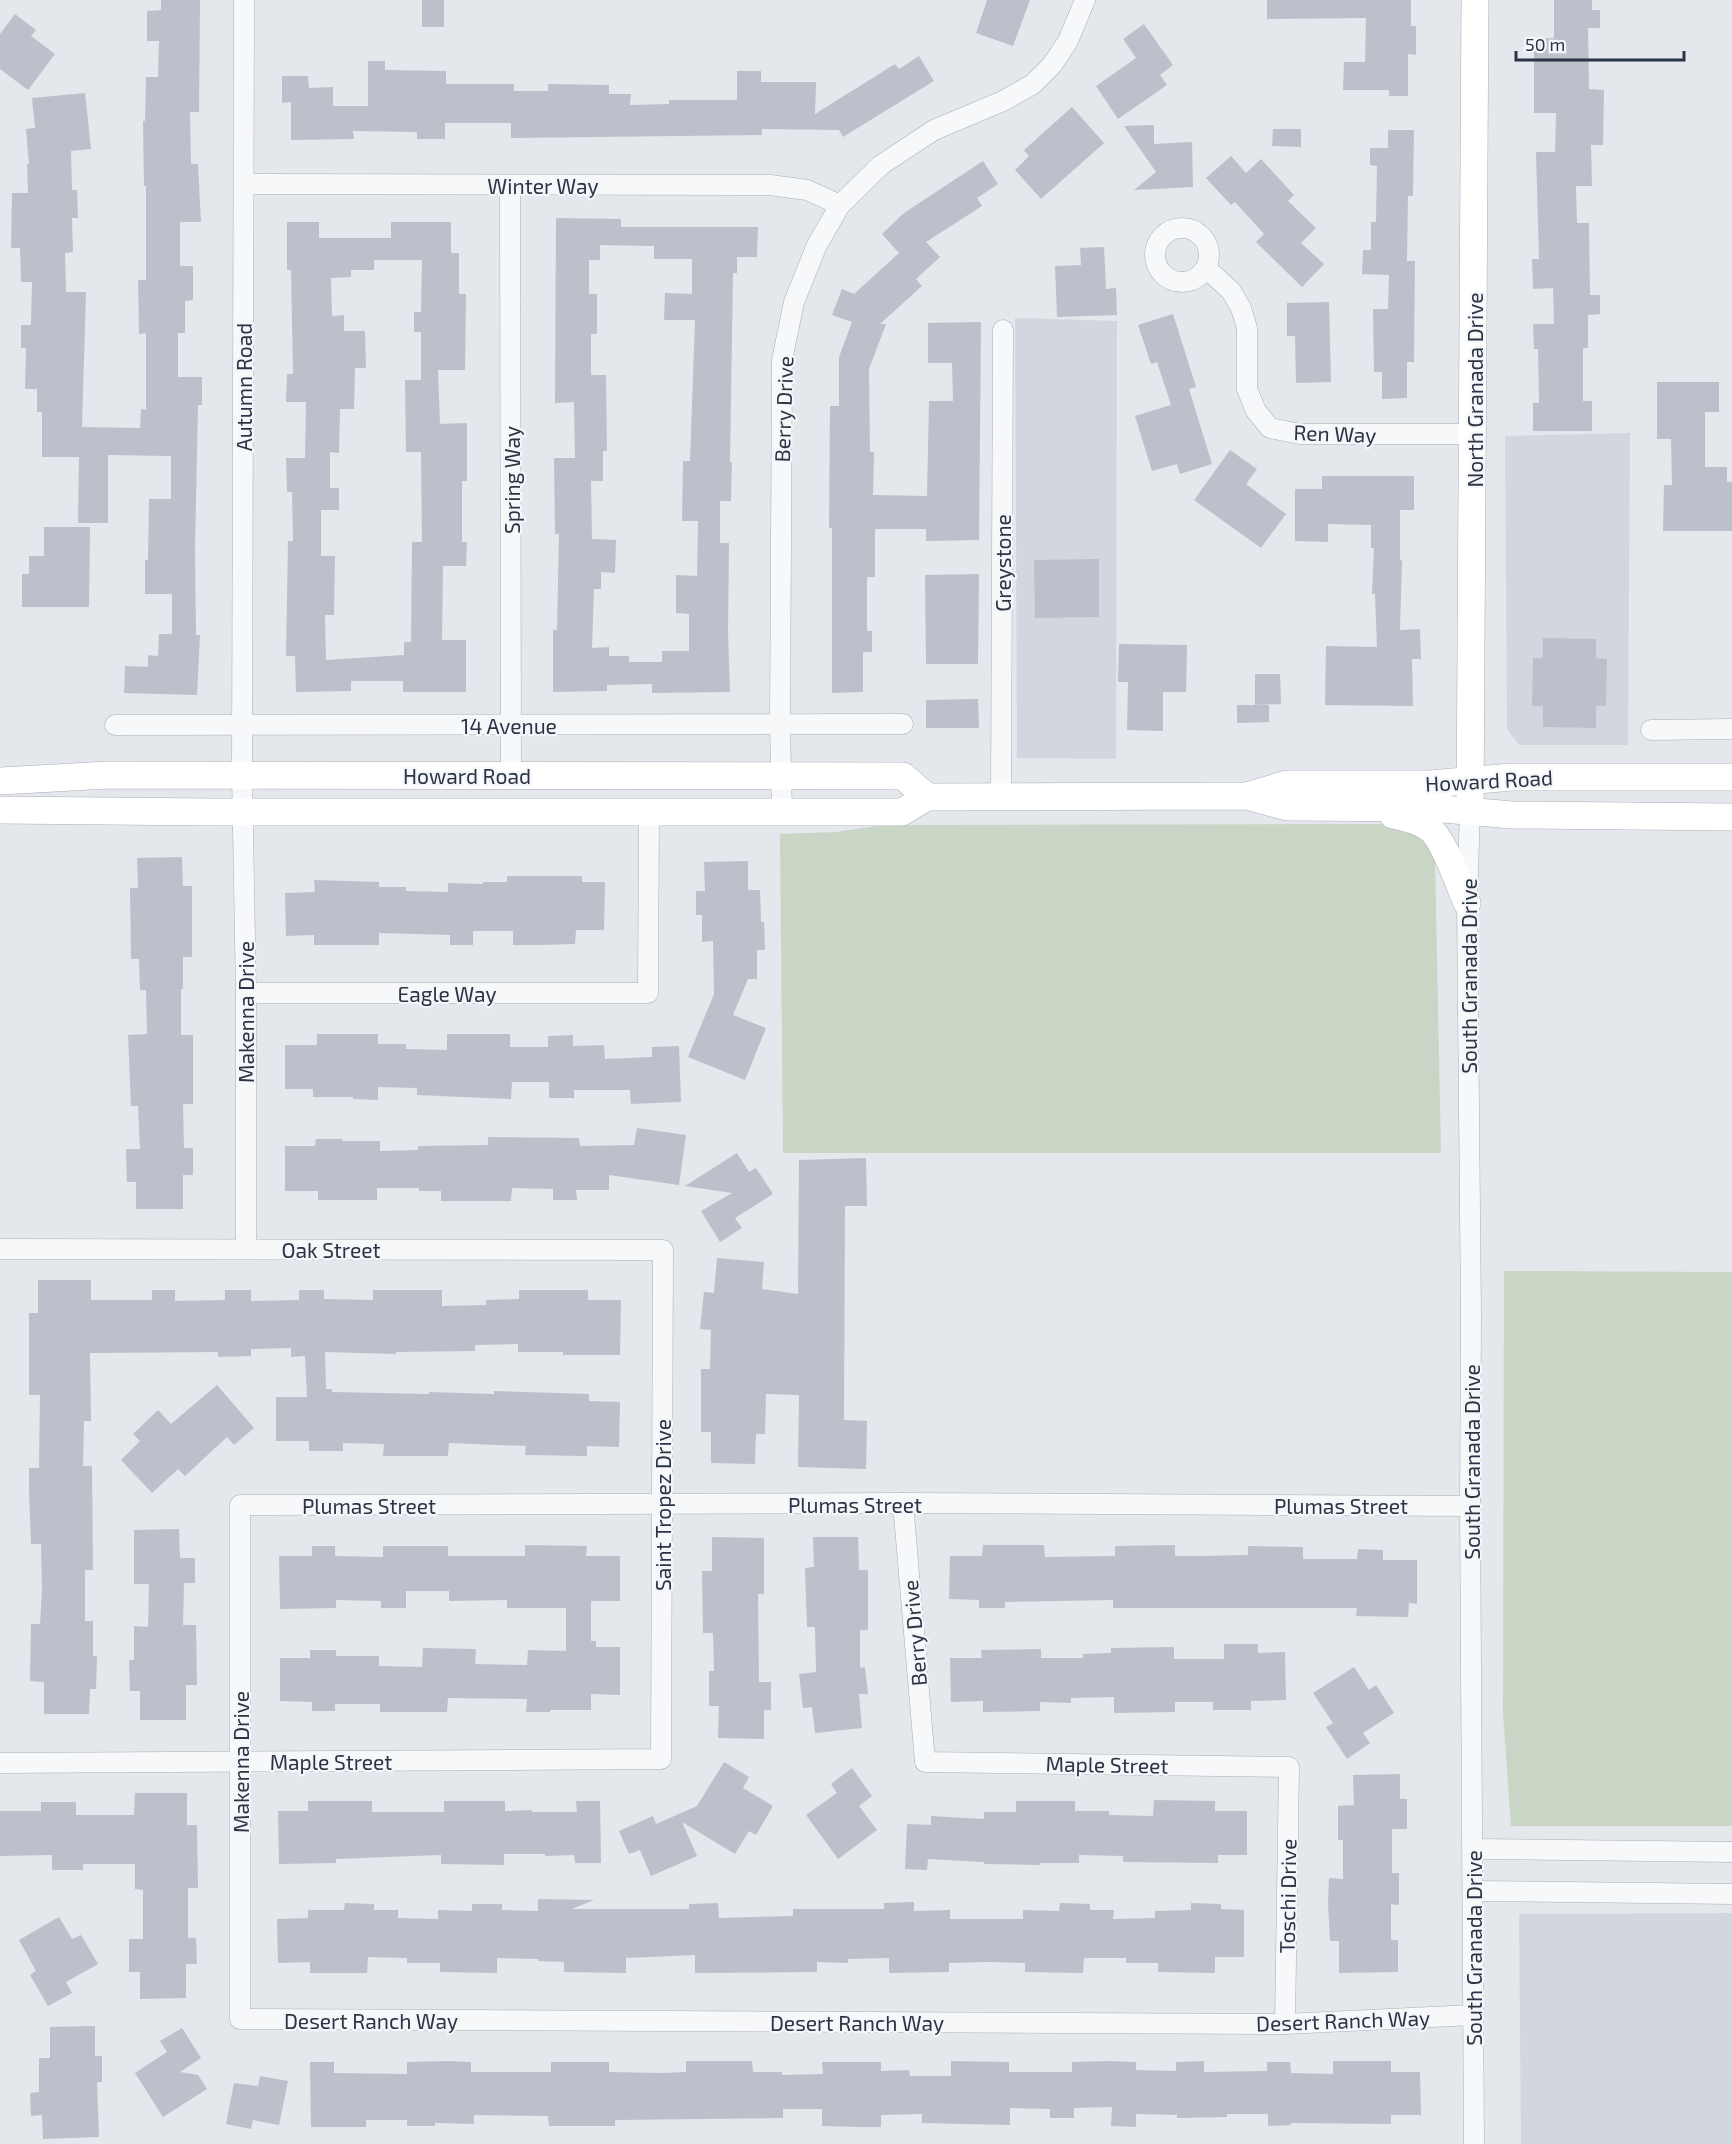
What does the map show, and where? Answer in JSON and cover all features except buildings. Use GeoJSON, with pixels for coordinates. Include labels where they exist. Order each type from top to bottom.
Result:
{"type":"FeatureCollection","features":[{"type":"Feature","properties":{"kind":"main road","name":"North Granada Drive"},"geometry":{"type":"LineString","coordinates":[[1470,781],[1475,0]]}},
{"type":"Feature","properties":{"kind":"main road","name":"Howard Road"},"geometry":{"type":"LineString","coordinates":[[0,781],[108,775],[903,776],[927,797]]}},
{"type":"Feature","properties":{"kind":"main road","name":"Howard Road"},"geometry":{"type":"LineString","coordinates":[[1247,796],[1287,784],[1430,784],[1512,777],[1732,777]]}},
{"type":"Feature","properties":{"kind":"main road","name":"South Granada Drive"},"geometry":{"type":"LineString","coordinates":[[1470,781],[1470,810]]}},
{"type":"Feature","properties":{"kind":"main road","name":"Howard Road"},"geometry":{"type":"LineString","coordinates":[[0,810],[902,812],[927,797],[1247,796],[1287,807],[1470,810],[1512,815],[1732,817]]}},
{"type":"Feature","properties":{"kind":"main road"},"geometry":{"type":"LineString","coordinates":[[1353,807],[1404,818],[1429,828],[1442,842],[1467,903]]}},
{"type":"Feature","properties":{"kind":"street","name":"Autumn Road"},"geometry":{"type":"LineString","coordinates":[[242,775],[244,0]]}},
{"type":"Feature","properties":{"kind":"street","name":"Berry Drive"},"geometry":{"type":"LineString","coordinates":[[782,812],[780,724],[782,360],[794,302],[817,245],[840,204],[881,165],[934,130],[1003,101],[1033,84],[1052,65],[1068,41],[1085,0]]}},
{"type":"Feature","properties":{"kind":"street","name":"Winter Way"},"geometry":{"type":"LineString","coordinates":[[244,184],[770,185],[807,190],[840,204]]}},
{"type":"Feature","properties":{"kind":"street","name":"Spring Way"},"geometry":{"type":"LineString","coordinates":[[510,185],[512,774]]}},
{"type":"Feature","properties":{"kind":"street","name":"Ren Way"},"geometry":{"type":"LineString","coordinates":[[1206,268],[1231,291],[1241,308],[1247,328],[1247,389],[1256,411],[1270,428],[1300,434],[1474,434]]}},
{"type":"Feature","properties":{"kind":"street","name":"Greystone"},"geometry":{"type":"LineString","coordinates":[[1001,797],[1003,330]]}},
{"type":"Feature","properties":{"kind":"street","name":"14 Avenue"},"geometry":{"type":"LineString","coordinates":[[115,725],[903,724]]}},
{"type":"Feature","properties":{"kind":"street"},"geometry":{"type":"LineString","coordinates":[[1651,730],[1732,729]]}},
{"type":"Feature","properties":{"kind":"street","name":"Makenna Drive"},"geometry":{"type":"LineString","coordinates":[[242,775],[246,993],[246,1249]]}},
{"type":"Feature","properties":{"kind":"street","name":"South Granada Drive"},"geometry":{"type":"LineString","coordinates":[[1470,810],[1467,903],[1474,2144]]}},
{"type":"Feature","properties":{"kind":"street","name":"Eagle Way"},"geometry":{"type":"LineString","coordinates":[[246,993],[648,993],[649,811]]}},
{"type":"Feature","properties":{"kind":"street","name":"Oak Street"},"geometry":{"type":"LineString","coordinates":[[0,1249],[663,1250]]}},
{"type":"Feature","properties":{"kind":"street","name":"Saint Tropez Drive"},"geometry":{"type":"LineString","coordinates":[[661,1759],[663,1250]]}},
{"type":"Feature","properties":{"kind":"street","name":"Berry Drive"},"geometry":{"type":"LineString","coordinates":[[903,1503],[925,1762]]}},
{"type":"Feature","properties":{"kind":"street","name":"Plumas Street"},"geometry":{"type":"LineString","coordinates":[[240,1505],[903,1503],[1470,1506]]}},
{"type":"Feature","properties":{"kind":"street","name":"Makenna Drive"},"geometry":{"type":"LineString","coordinates":[[240,1505],[240,2019]]}},
{"type":"Feature","properties":{"kind":"street","name":"Maple Street"},"geometry":{"type":"LineString","coordinates":[[0,1763],[661,1759]]}},
{"type":"Feature","properties":{"kind":"street","name":"Maple Street"},"geometry":{"type":"LineString","coordinates":[[925,1762],[1289,1767]]}},
{"type":"Feature","properties":{"kind":"street","name":"Toschi Drive"},"geometry":{"type":"LineString","coordinates":[[1285,2024],[1289,1767]]}},
{"type":"Feature","properties":{"kind":"street"},"geometry":{"type":"LineString","coordinates":[[1473,1849],[1732,1852]]}},
{"type":"Feature","properties":{"kind":"street"},"geometry":{"type":"LineString","coordinates":[[1473,1891],[1732,1893]]}},
{"type":"Feature","properties":{"kind":"street","name":"Desert Ranch Way"},"geometry":{"type":"LineString","coordinates":[[240,2019],[1285,2024],[1473,2015]]}},
{"type":"Feature","properties":{"kind":"shaded area"},"geometry":{"type":"Polygon","coordinates":[[[1015,318],[1117,321],[1116,759],[1017,758],[1015,318]]]}},
{"type":"Feature","properties":{"kind":"shaded area"},"geometry":{"type":"Polygon","coordinates":[[[1630,433],[1628,745],[1519,745],[1507,729],[1505,436],[1630,433]]]}},
{"type":"Feature","properties":{"kind":"shaded area"},"geometry":{"type":"Polygon","coordinates":[[[1732,1913],[1732,2144],[1521,2144],[1519,1914],[1732,1913]]]}},
{"type":"Feature","properties":{"kind":"green space"},"geometry":{"type":"Polygon","coordinates":[[[1383,824],[1406,831],[1426,841],[1435,860],[1441,1153],[783,1153],[780,834],[836,832],[884,825],[1383,824]]]}},
{"type":"Feature","properties":{"kind":"green space"},"geometry":{"type":"Polygon","coordinates":[[[1504,1271],[1732,1272],[1732,1826],[1511,1826],[1503,1713],[1504,1271]]]}}]}
